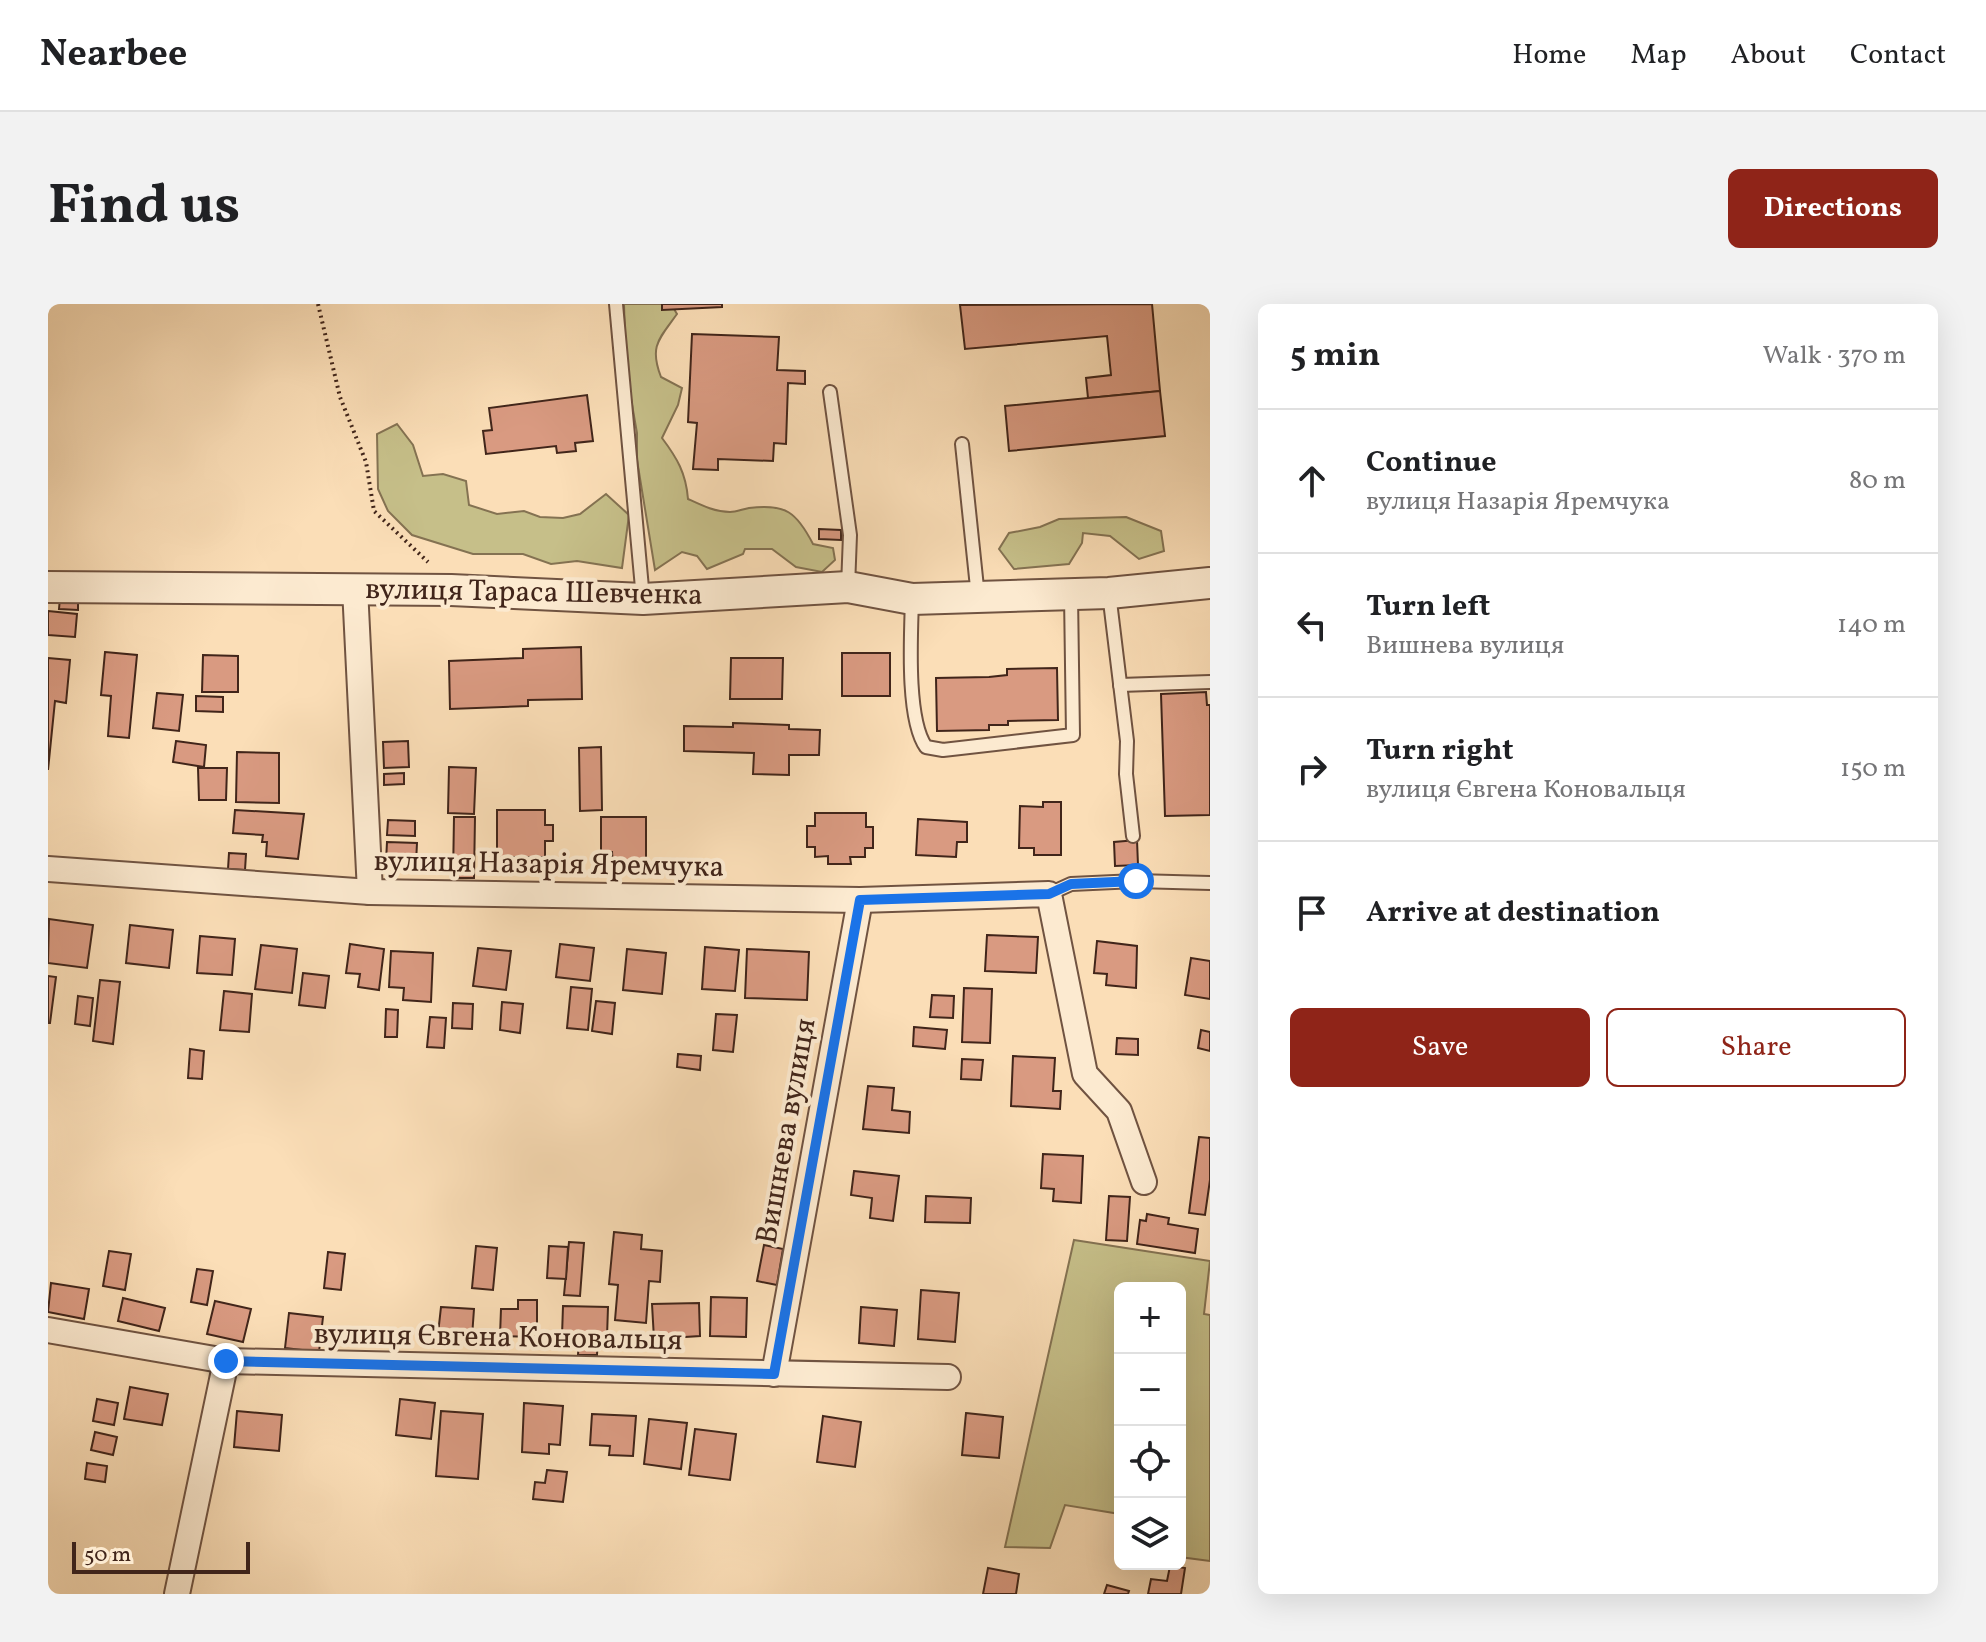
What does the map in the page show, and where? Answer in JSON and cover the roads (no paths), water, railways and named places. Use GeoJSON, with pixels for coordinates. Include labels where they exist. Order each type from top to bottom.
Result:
{"type":"FeatureCollection","features":[{"type":"Feature","properties":{"kind":"street","name":"вулиця Тараса Шевченка"},"geometry":{"type":"LineString","coordinates":[[48,587],[355,588],[643,599],[848,587],[912,599],[1109,593],[1210,583]]}},
{"type":"Feature","properties":{"kind":"street"},"geometry":{"type":"LineString","coordinates":[[355,588],[370,892]]}},
{"type":"Feature","properties":{"kind":"street","name":"вулиця Назарія Яремчука"},"geometry":{"type":"LineString","coordinates":[[48,869],[370,892],[860,900],[1049,894]]}},
{"type":"Feature","properties":{"kind":"street"},"geometry":{"type":"LineString","coordinates":[[1049,894],[1085,1074],[1119,1111],[1144,1182]]}},
{"type":"Feature","properties":{"kind":"street","name":"Вишнева вулиця"},"geometry":{"type":"LineString","coordinates":[[774,1374],[860,900]]}},
{"type":"Feature","properties":{"kind":"street","name":"вулиця Євгена Коновальця"},"geometry":{"type":"LineString","coordinates":[[48,1330],[226,1361],[948,1377]]}},
{"type":"Feature","properties":{"kind":"street"},"geometry":{"type":"LineString","coordinates":[[177,1594],[226,1361]]}},
{"type":"Feature","properties":{"kind":"lane"},"geometry":{"type":"LineString","coordinates":[[616,304],[643,599]]}},
{"type":"Feature","properties":{"kind":"lane"},"geometry":{"type":"LineString","coordinates":[[830,392],[850,535],[848,587]]}},
{"type":"Feature","properties":{"kind":"lane"},"geometry":{"type":"LineString","coordinates":[[962,444],[978,597]]}},
{"type":"Feature","properties":{"kind":"lane"},"geometry":{"type":"LineString","coordinates":[[1109,593],[1133,836]]}},
{"type":"Feature","properties":{"kind":"lane"},"geometry":{"type":"LineString","coordinates":[[912,599],[912,676],[917,735],[926,747],[943,750],[1073,735],[1071,595]]}},
{"type":"Feature","properties":{"kind":"lane"},"geometry":{"type":"LineString","coordinates":[[1120,685],[1210,682]]}},
{"type":"Feature","properties":{"kind":"lane","name":"вулиця Назарія Яремчука"},"geometry":{"type":"LineString","coordinates":[[1049,894],[1071,884],[1136,881],[1210,883]]}}]}
